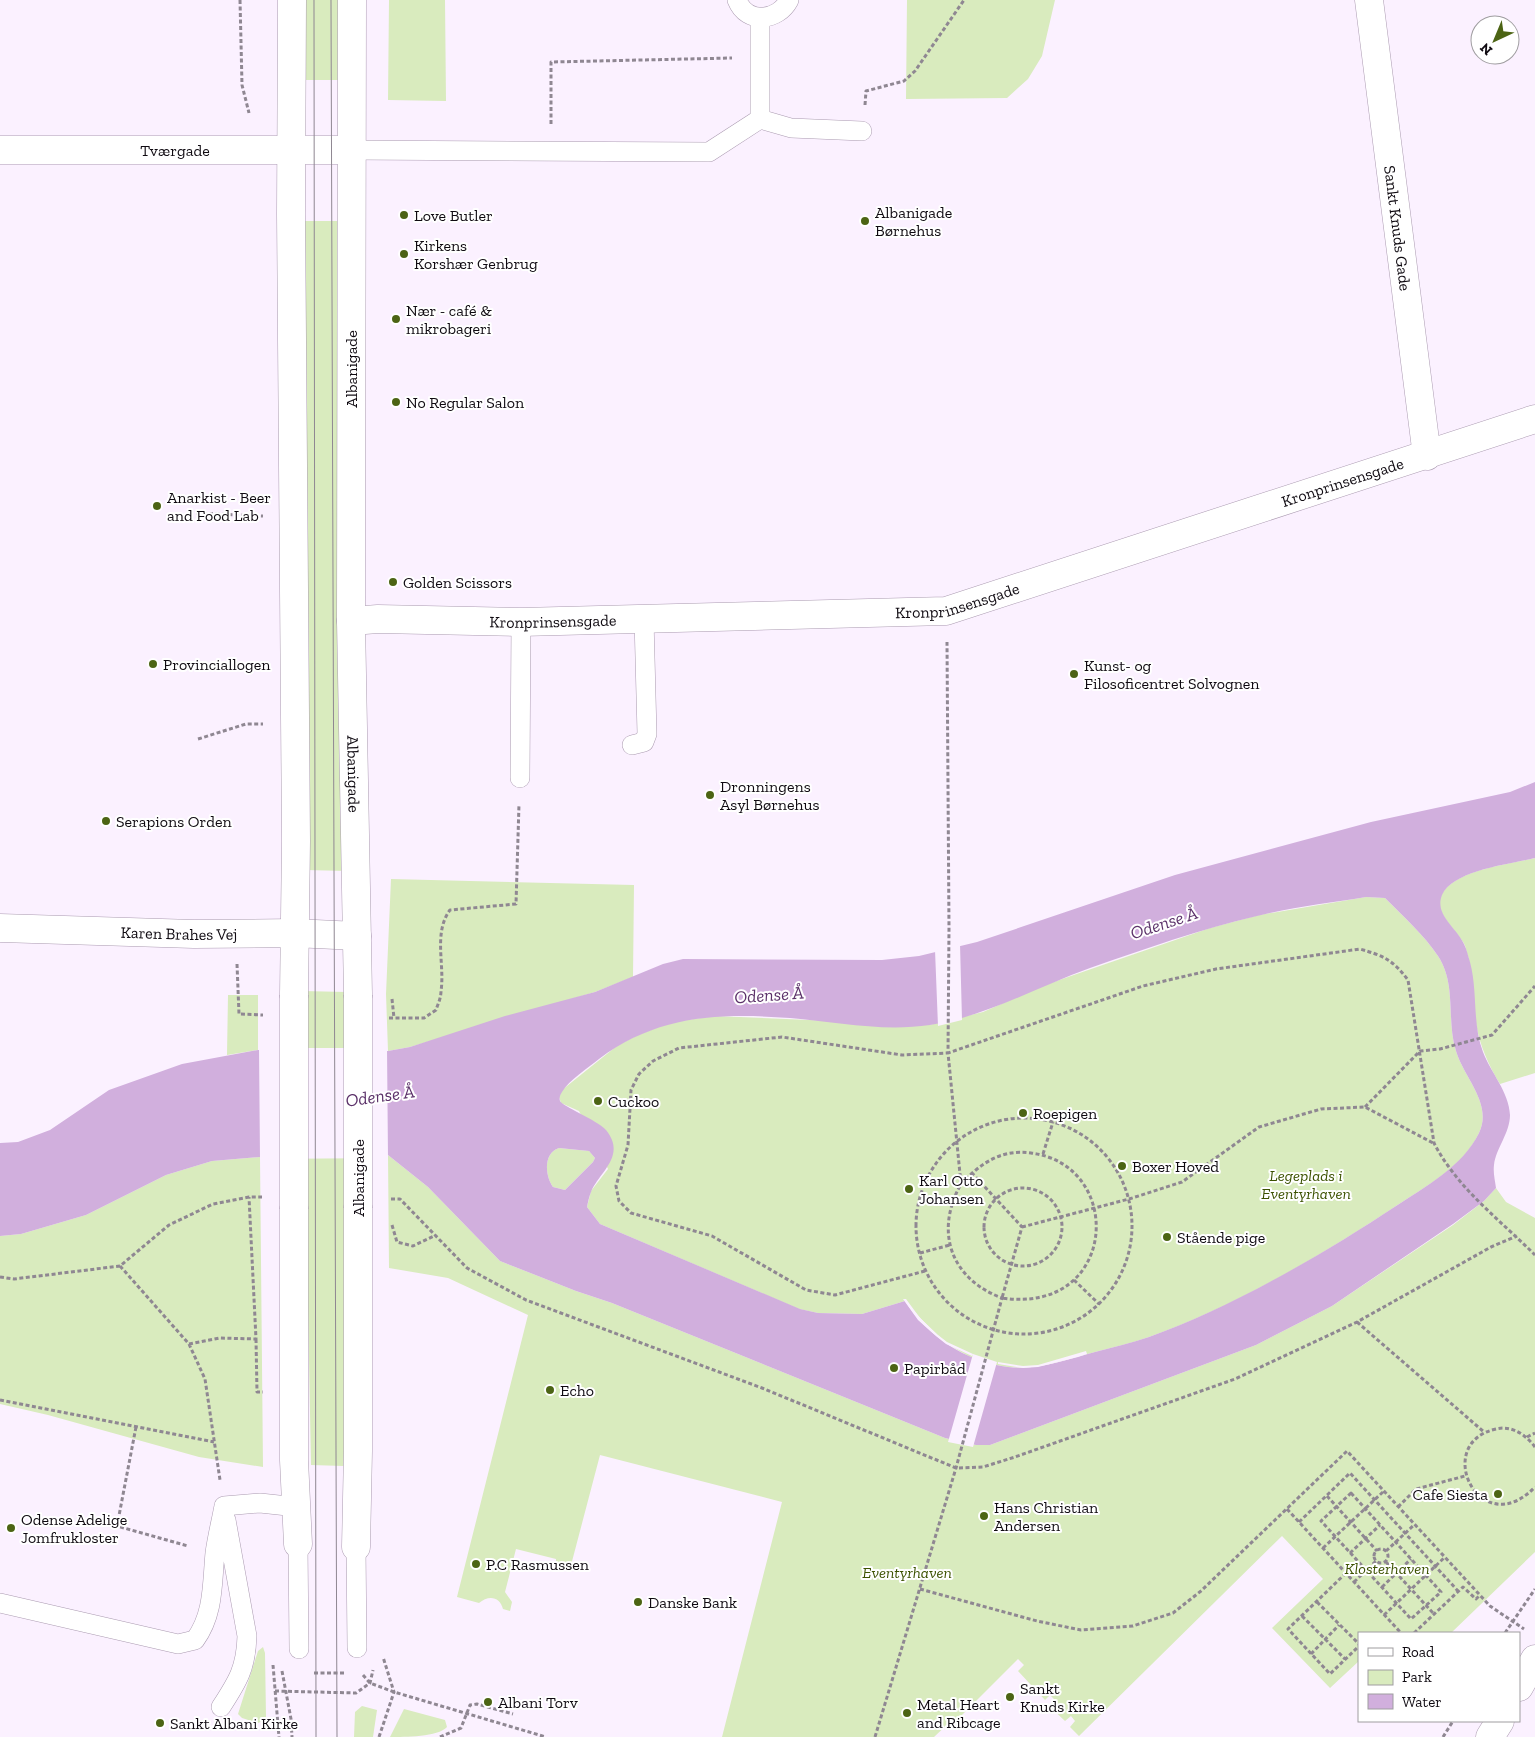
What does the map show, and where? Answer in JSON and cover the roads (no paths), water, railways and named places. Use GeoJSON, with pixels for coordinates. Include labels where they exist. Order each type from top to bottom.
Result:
{"type":"FeatureCollection","features":[{"type":"Feature","properties":{"kind":"street"},"geometry":{"type":"LineString","coordinates":[[292,0],[293,151],[291,224],[296,841],[294,933],[294,1450],[298,1544]]}},
{"type":"Feature","properties":{"kind":"street","name":"Albanigade"},"geometry":{"type":"LineString","coordinates":[[352,0],[352,621],[358,995],[369,1204],[358,1451],[356,1547]]}},
{"type":"Feature","properties":{"kind":"street","name":"Sankt Knuds Gade"},"geometry":{"type":"LineString","coordinates":[[1369,0],[1427,456]]}},
{"type":"Feature","properties":{"kind":"street","name":"Tværgade"},"geometry":{"type":"LineString","coordinates":[[0,150],[351,150]]}},
{"type":"Feature","properties":{"kind":"street","name":"Kronprinsensgade"},"geometry":{"type":"LineString","coordinates":[[352,621],[378,619],[522,622],[946,611],[1427,456],[1535,419]]}},
{"type":"Feature","properties":{"kind":"street","name":"Karen Brahes Vej"},"geometry":{"type":"LineString","coordinates":[[0,928],[194,934],[294,933],[357,936]]}},
{"type":"Feature","properties":{"kind":"street"},"geometry":{"type":"LineString","coordinates":[[1520,1686],[1535,1659]]}},
{"type":"Feature","properties":{"kind":"street"},"geometry":{"type":"LineString","coordinates":[[1490,1737],[1499,1722]]}},
{"type":"Feature","properties":{"kind":"lane"},"geometry":{"type":"LineString","coordinates":[[737,0],[744,10],[760,18],[778,13],[789,0]]}},
{"type":"Feature","properties":{"kind":"lane"},"geometry":{"type":"LineString","coordinates":[[760,18],[760,118]]}},
{"type":"Feature","properties":{"kind":"lane"},"geometry":{"type":"LineString","coordinates":[[351,150],[709,152],[760,118]]}},
{"type":"Feature","properties":{"kind":"lane"},"geometry":{"type":"LineString","coordinates":[[760,118],[791,128],[862,131]]}},
{"type":"Feature","properties":{"kind":"lane"},"geometry":{"type":"LineString","coordinates":[[632,745],[644,742],[647,734],[644,619]]}},
{"type":"Feature","properties":{"kind":"lane"},"geometry":{"type":"LineString","coordinates":[[520,778],[522,622]]}},
{"type":"Feature","properties":{"kind":"lane"},"geometry":{"type":"LineString","coordinates":[[224,1506],[260,1503],[297,1507]]}},
{"type":"Feature","properties":{"kind":"lane"},"geometry":{"type":"LineString","coordinates":[[0,1603],[178,1644],[195,1640],[203,1630],[213,1598],[215,1553],[224,1506]]}},
{"type":"Feature","properties":{"kind":"lane"},"geometry":{"type":"LineString","coordinates":[[221,1707],[241,1678],[247,1654],[247,1636],[224,1506]]}},
{"type":"Feature","properties":{"kind":"lane"},"geometry":{"type":"LineString","coordinates":[[298,1544],[299,1649]]}},
{"type":"Feature","properties":{"kind":"lane"},"geometry":{"type":"LineString","coordinates":[[356,1547],[357,1648]]}},
{"type":"Feature","properties":{"kind":"water","name":"Odense Å"},"geometry":{"type":"Polygon","coordinates":[[[1535,782],[1535,858],[1484,869],[1470,874],[1448,886],[1440,902],[1447,921],[1461,938],[1467,951],[1474,985],[1477,1030],[1486,1060],[1503,1090],[1509,1107],[1508,1128],[1494,1165],[1496,1188],[1484,1201],[1453,1224],[1332,1306],[1256,1345],[990,1445],[976,1445],[945,1438],[612,1303],[500,1261],[428,1187],[388,1155],[260,1157],[212,1161],[166,1175],[86,1215],[21,1234],[0,1236],[0,1143],[18,1142],[50,1130],[109,1090],[182,1064],[258,1050],[388,1051],[410,1047],[505,1016],[595,992],[663,964],[683,959],[882,960],[919,956],[977,942],[1175,875],[1371,822],[1510,792],[1535,782]],[[1366,897],[1284,910],[1215,927],[1090,968],[1011,1001],[971,1015],[930,1025],[877,1027],[790,1018],[738,1016],[690,1020],[644,1033],[621,1044],[599,1059],[569,1083],[560,1095],[562,1103],[602,1126],[612,1139],[613,1156],[591,1192],[587,1207],[600,1224],[800,1309],[818,1313],[862,1314],[905,1301],[914,1314],[936,1336],[963,1353],[992,1364],[1019,1368],[1052,1364],[1142,1339],[1180,1325],[1276,1279],[1368,1224],[1453,1166],[1472,1145],[1479,1133],[1482,1122],[1480,1101],[1456,1051],[1453,1039],[1449,991],[1444,967],[1426,941],[1385,898],[1366,897]],[[559,1148],[550,1155],[547,1171],[553,1187],[565,1190],[595,1158],[589,1151],[559,1148]]]}},
{"type":"Feature","properties":{"kind":"tram line"},"geometry":{"type":"LineString","coordinates":[[314,0],[316,1737]]}},
{"type":"Feature","properties":{"kind":"tram line"},"geometry":{"type":"LineString","coordinates":[[331,0],[337,1737]]}},
{"type":"Feature","properties":{"kind":"place","name":"Love Butler"},"geometry":{"type":"Point","coordinates":[404,215]}},
{"type":"Feature","properties":{"kind":"place","name":"Albanigade Børnehus"},"geometry":{"type":"Point","coordinates":[865,221]}},
{"type":"Feature","properties":{"kind":"place","name":"Kirkens Korshær Genbrug"},"geometry":{"type":"Point","coordinates":[404,254]}},
{"type":"Feature","properties":{"kind":"place","name":"Nær - café & mikrobageri"},"geometry":{"type":"Point","coordinates":[396,319]}},
{"type":"Feature","properties":{"kind":"place","name":"No Regular Salon"},"geometry":{"type":"Point","coordinates":[396,402]}},
{"type":"Feature","properties":{"kind":"place","name":"Anarkist - Beer and Food Lab"},"geometry":{"type":"Point","coordinates":[157,506]}},
{"type":"Feature","properties":{"kind":"place","name":"Golden Scissors"},"geometry":{"type":"Point","coordinates":[393,582]}},
{"type":"Feature","properties":{"kind":"place","name":"Provinciallogen"},"geometry":{"type":"Point","coordinates":[153,664]}},
{"type":"Feature","properties":{"kind":"place","name":"Kunst- og Filosoficentret Solvognen"},"geometry":{"type":"Point","coordinates":[1074,674]}},
{"type":"Feature","properties":{"kind":"place","name":"Dronningens Asyl Børnehus"},"geometry":{"type":"Point","coordinates":[710,795]}},
{"type":"Feature","properties":{"kind":"place","name":"Serapions Orden"},"geometry":{"type":"Point","coordinates":[106,821]}},
{"type":"Feature","properties":{"kind":"place","name":"Cuckoo"},"geometry":{"type":"Point","coordinates":[598,1101]}},
{"type":"Feature","properties":{"kind":"place","name":"Roepigen"},"geometry":{"type":"Point","coordinates":[1023,1113]}},
{"type":"Feature","properties":{"kind":"place","name":"Boxer Hoved"},"geometry":{"type":"Point","coordinates":[1122,1166]}},
{"type":"Feature","properties":{"kind":"place","name":"Karl Otto Johansen"},"geometry":{"type":"Point","coordinates":[909,1189]}},
{"type":"Feature","properties":{"kind":"place","name":"Stående pige"},"geometry":{"type":"Point","coordinates":[1167,1237]}},
{"type":"Feature","properties":{"kind":"place","name":"Papirbåd"},"geometry":{"type":"Point","coordinates":[894,1368]}},
{"type":"Feature","properties":{"kind":"place","name":"Echo"},"geometry":{"type":"Point","coordinates":[550,1390]}},
{"type":"Feature","properties":{"kind":"place","name":"Cafe Siesta"},"geometry":{"type":"Point","coordinates":[1498,1494]}},
{"type":"Feature","properties":{"kind":"place","name":"Hans Christian Andersen"},"geometry":{"type":"Point","coordinates":[984,1516]}},
{"type":"Feature","properties":{"kind":"place","name":"Odense Adelige Jomfrukloster"},"geometry":{"type":"Point","coordinates":[11,1528]}},
{"type":"Feature","properties":{"kind":"place","name":"P.C Rasmussen"},"geometry":{"type":"Point","coordinates":[476,1564]}},
{"type":"Feature","properties":{"kind":"place","name":"Danske Bank"},"geometry":{"type":"Point","coordinates":[638,1602]}},
{"type":"Feature","properties":{"kind":"place","name":"Sankt Knuds Kirke"},"geometry":{"type":"Point","coordinates":[1010,1697]}},
{"type":"Feature","properties":{"kind":"place","name":"Albani Torv"},"geometry":{"type":"Point","coordinates":[488,1702]}},
{"type":"Feature","properties":{"kind":"place","name":"Metal Heart and Ribcage"},"geometry":{"type":"Point","coordinates":[907,1713]}},
{"type":"Feature","properties":{"kind":"place","name":"Sankt Albani Kirke"},"geometry":{"type":"Point","coordinates":[160,1723]}},
{"type":"Feature","properties":{"kind":"park label","name":"Legeplads i Eventyrhaven"},"geometry":{"type":"Point","coordinates":[1306,1184]}},
{"type":"Feature","properties":{"kind":"park label","name":"Klosterhaven"},"geometry":{"type":"Point","coordinates":[1387,1568]}},
{"type":"Feature","properties":{"kind":"park label","name":"Eventyrhaven"},"geometry":{"type":"Point","coordinates":[907,1572]}}]}
